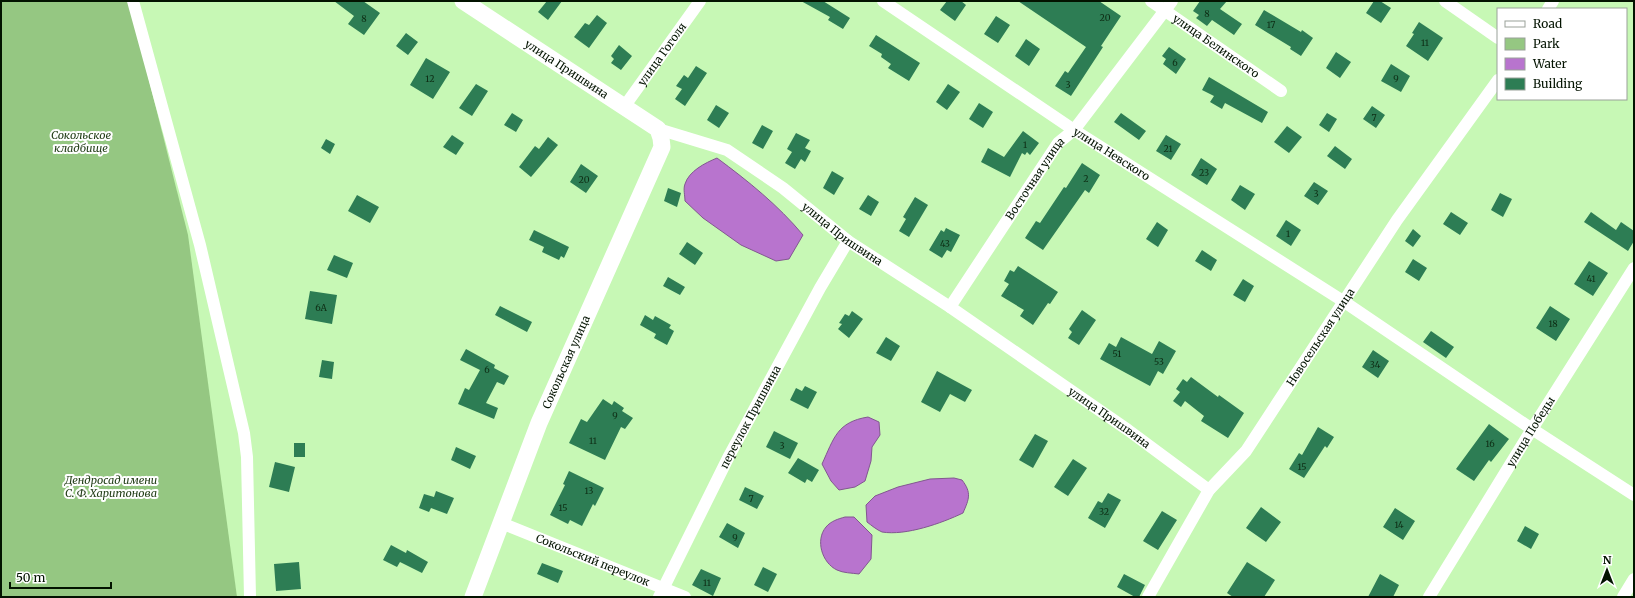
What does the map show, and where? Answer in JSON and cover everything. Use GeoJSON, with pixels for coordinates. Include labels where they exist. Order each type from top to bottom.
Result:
{"type":"FeatureCollection","features":[{"type":"Feature","properties":{"kind":"street"},"geometry":{"type":"LineString","coordinates":[[133,1],[200,244],[244,433],[250,597]]}},
{"type":"Feature","properties":{"kind":"street","name":"улица Пришвина"},"geometry":{"type":"LineString","coordinates":[[463,1],[658,129],[727,150],[783,188],[848,241],[950,307],[1128,430],[1209,490]]}},
{"type":"Feature","properties":{"kind":"street","name":"улица Гоголя"},"geometry":{"type":"LineString","coordinates":[[624,107],[700,1]]}},
{"type":"Feature","properties":{"kind":"street","name":"улица Невского"},"geometry":{"type":"LineString","coordinates":[[883,1],[1074,130],[1343,301],[1532,429],[1634,495]]}},
{"type":"Feature","properties":{"kind":"street","name":"улица Белинского"},"geometry":{"type":"LineString","coordinates":[[1151,1],[1169,6],[1281,90]]}},
{"type":"Feature","properties":{"kind":"street"},"geometry":{"type":"LineString","coordinates":[[1445,1],[1497,37]]}},
{"type":"Feature","properties":{"kind":"street","name":"Восточная улица"},"geometry":{"type":"LineString","coordinates":[[950,307],[1058,143],[1074,130],[1169,6]]}},
{"type":"Feature","properties":{"kind":"street","name":"Новосельская улица"},"geometry":{"type":"LineString","coordinates":[[1148,597],[1209,490],[1246,451],[1397,220],[1497,81]]}},
{"type":"Feature","properties":{"kind":"street","name":"Сокольская улица"},"geometry":{"type":"LineString","coordinates":[[473,597],[539,423],[662,146],[658,129]]}},
{"type":"Feature","properties":{"kind":"street","name":"переулок Пришвина"},"geometry":{"type":"LineString","coordinates":[[661,592],[729,456],[820,288],[848,241]]}},
{"type":"Feature","properties":{"kind":"street","name":"улица Победы"},"geometry":{"type":"LineString","coordinates":[[1429,597],[1532,429],[1634,268]]}},
{"type":"Feature","properties":{"kind":"street","name":"Сокольский переулок"},"geometry":{"type":"LineString","coordinates":[[501,523],[661,592],[685,597]]}},
{"type":"Feature","properties":{"kind":"street"},"geometry":{"type":"LineString","coordinates":[[1623,597],[1634,579]]}},
{"type":"Feature","properties":{"kind":"green space","name":"Дендросад имени С. Ф. Харитонова"},"geometry":{"type":"Polygon","coordinates":[[[1,1],[129,1],[188,235],[237,597],[1,597],[1,1]]]}},
{"type":"Feature","properties":{"kind":"water"},"geometry":{"type":"Polygon","coordinates":[[[717,158],[762,194],[803,235],[789,259],[776,261],[741,245],[703,218],[685,201],[684,186],[687,179],[694,171],[717,158]]]}},
{"type":"Feature","properties":{"kind":"water"},"geometry":{"type":"Polygon","coordinates":[[[868,417],[879,422],[880,435],[872,447],[871,461],[865,481],[855,487],[839,490],[831,481],[822,464],[834,439],[843,427],[858,419],[868,417]]]}},
{"type":"Feature","properties":{"kind":"water"},"geometry":{"type":"Polygon","coordinates":[[[954,478],[962,480],[968,492],[968,500],[963,513],[924,528],[892,533],[882,532],[867,522],[866,505],[875,496],[898,487],[930,479],[954,478]]]}},
{"type":"Feature","properties":{"kind":"water"},"geometry":{"type":"Polygon","coordinates":[[[854,517],[872,535],[871,559],[859,574],[837,570],[832,567],[827,562],[822,551],[821,538],[826,527],[837,519],[854,517]]]}},
{"type":"Feature","properties":{"kind":"building"},"geometry":{"type":"Polygon","coordinates":[[[334,1],[363,1],[380,13],[364,35],[348,24],[354,16],[334,1]]]}},
{"type":"Feature","properties":{"kind":"building"},"geometry":{"type":"Polygon","coordinates":[[[547,1],[562,1],[548,20],[538,12],[547,1]]]}},
{"type":"Feature","properties":{"kind":"building"},"geometry":{"type":"Polygon","coordinates":[[[801,1],[823,1],[850,18],[843,29],[828,20],[830,17],[801,1]]]}},
{"type":"Feature","properties":{"kind":"building"},"geometry":{"type":"Polygon","coordinates":[[[947,1],[961,1],[966,5],[955,21],[940,10],[947,1]]]}},
{"type":"Feature","properties":{"kind":"building"},"geometry":{"type":"Polygon","coordinates":[[[1018,1],[1099,1],[1121,16],[1071,96],[1055,86],[1065,71],[1068,73],[1086,47],[1018,1]]]}},
{"type":"Feature","properties":{"kind":"building"},"geometry":{"type":"Polygon","coordinates":[[[1200,1],[1227,1],[1220,9],[1242,24],[1234,35],[1212,20],[1207,26],[1196,18],[1199,15],[1193,11],[1200,1]]]}},
{"type":"Feature","properties":{"kind":"building"},"geometry":{"type":"Polygon","coordinates":[[[1374,1],[1380,1],[1391,8],[1381,23],[1366,13],[1374,1]]]}},
{"type":"Feature","properties":{"kind":"building"},"geometry":{"type":"Polygon","coordinates":[[[1264,10],[1301,32],[1302,30],[1313,38],[1301,56],[1290,49],[1291,47],[1255,25],[1264,10]]]}},
{"type":"Feature","properties":{"kind":"building"},"geometry":{"type":"Polygon","coordinates":[[[597,15],[607,23],[589,48],[574,37],[585,23],[589,25],[597,15]]]}},
{"type":"Feature","properties":{"kind":"building"},"geometry":{"type":"Polygon","coordinates":[[[996,16],[1010,25],[998,43],[984,34],[996,16]]]}},
{"type":"Feature","properties":{"kind":"building"},"geometry":{"type":"Polygon","coordinates":[[[1419,22],[1443,38],[1428,61],[1406,46],[1414,34],[1412,33],[1419,22]]]}},
{"type":"Feature","properties":{"kind":"building"},"geometry":{"type":"Polygon","coordinates":[[[406,33],[418,42],[408,55],[396,46],[406,33]]]}},
{"type":"Feature","properties":{"kind":"building"},"geometry":{"type":"Polygon","coordinates":[[[876,35],[920,63],[909,81],[888,68],[891,64],[881,57],[882,54],[869,46],[876,35]]]}},
{"type":"Feature","properties":{"kind":"building"},"geometry":{"type":"Polygon","coordinates":[[[1026,39],[1040,49],[1029,66],[1015,56],[1026,39]]]}},
{"type":"Feature","properties":{"kind":"building"},"geometry":{"type":"Polygon","coordinates":[[[619,45],[632,56],[621,70],[611,63],[614,59],[611,56],[619,45]]]}},
{"type":"Feature","properties":{"kind":"building"},"geometry":{"type":"Polygon","coordinates":[[[1169,47],[1186,59],[1176,74],[1163,64],[1166,59],[1162,56],[1169,47]]]}},
{"type":"Feature","properties":{"kind":"building"},"geometry":{"type":"Polygon","coordinates":[[[1336,52],[1351,62],[1340,78],[1326,68],[1336,52]]]}},
{"type":"Feature","properties":{"kind":"building"},"geometry":{"type":"Polygon","coordinates":[[[426,58],[450,72],[433,99],[410,85],[426,58]]]}},
{"type":"Feature","properties":{"kind":"building"},"geometry":{"type":"Polygon","coordinates":[[[1391,64],[1410,76],[1401,92],[1381,81],[1391,64]]]}},
{"type":"Feature","properties":{"kind":"building"},"geometry":{"type":"Polygon","coordinates":[[[696,66],[707,73],[685,106],[675,99],[682,89],[676,86],[684,75],[688,78],[696,66]]]}},
{"type":"Feature","properties":{"kind":"building"},"geometry":{"type":"Polygon","coordinates":[[[1209,77],[1268,112],[1262,123],[1225,103],[1222,109],[1210,102],[1214,96],[1202,90],[1209,77]]]}},
{"type":"Feature","properties":{"kind":"building"},"geometry":{"type":"Polygon","coordinates":[[[476,84],[488,91],[472,116],[459,108],[476,84]]]}},
{"type":"Feature","properties":{"kind":"building"},"geometry":{"type":"Polygon","coordinates":[[[948,84],[960,92],[947,110],[936,102],[948,84]]]}},
{"type":"Feature","properties":{"kind":"building"},"geometry":{"type":"Polygon","coordinates":[[[979,103],[993,112],[983,128],[969,119],[979,103]]]}},
{"type":"Feature","properties":{"kind":"building"},"geometry":{"type":"Polygon","coordinates":[[[716,105],[729,113],[719,128],[707,120],[716,105]]]}},
{"type":"Feature","properties":{"kind":"building"},"geometry":{"type":"Polygon","coordinates":[[[1372,106],[1385,115],[1376,128],[1363,119],[1372,106]]]}},
{"type":"Feature","properties":{"kind":"building"},"geometry":{"type":"Polygon","coordinates":[[[512,113],[523,120],[516,132],[504,125],[512,113]]]}},
{"type":"Feature","properties":{"kind":"building"},"geometry":{"type":"Polygon","coordinates":[[[1121,113],[1146,131],[1139,140],[1114,122],[1121,113]]]}},
{"type":"Feature","properties":{"kind":"building"},"geometry":{"type":"Polygon","coordinates":[[[1327,113],[1337,119],[1329,132],[1319,125],[1327,113]]]}},
{"type":"Feature","properties":{"kind":"building"},"geometry":{"type":"Polygon","coordinates":[[[762,125],[773,131],[763,149],[752,143],[762,125]]]}},
{"type":"Feature","properties":{"kind":"building"},"geometry":{"type":"Polygon","coordinates":[[[1287,126],[1302,137],[1289,153],[1274,142],[1287,126]]]}},
{"type":"Feature","properties":{"kind":"building"},"geometry":{"type":"Polygon","coordinates":[[[1023,131],[1039,143],[1030,155],[1027,152],[1025,155],[1022,153],[1010,177],[981,162],[988,148],[1004,157],[1023,131]]]}},
{"type":"Feature","properties":{"kind":"building"},"geometry":{"type":"Polygon","coordinates":[[[796,133],[810,140],[805,148],[811,151],[805,162],[801,159],[795,169],[785,163],[792,152],[787,149],[796,133]]]}},
{"type":"Feature","properties":{"kind":"building"},"geometry":{"type":"Polygon","coordinates":[[[452,135],[464,143],[456,155],[443,147],[452,135]]]}},
{"type":"Feature","properties":{"kind":"building"},"geometry":{"type":"Polygon","coordinates":[[[1166,135],[1181,144],[1171,160],[1156,151],[1166,135]]]}},
{"type":"Feature","properties":{"kind":"building"},"geometry":{"type":"Polygon","coordinates":[[[548,137],[558,145],[531,177],[519,167],[535,146],[539,149],[548,137]]]}},
{"type":"Feature","properties":{"kind":"building"},"geometry":{"type":"Polygon","coordinates":[[[326,139],[335,144],[330,154],[321,148],[326,139]]]}},
{"type":"Feature","properties":{"kind":"building"},"geometry":{"type":"Polygon","coordinates":[[[1335,146],[1352,159],[1345,169],[1327,156],[1335,146]]]}},
{"type":"Feature","properties":{"kind":"building"},"geometry":{"type":"Polygon","coordinates":[[[1201,158],[1217,169],[1207,185],[1191,175],[1201,158]]]}},
{"type":"Feature","properties":{"kind":"building"},"geometry":{"type":"Polygon","coordinates":[[[1082,163],[1100,175],[1089,193],[1085,190],[1043,250],[1025,238],[1036,221],[1040,223],[1064,187],[1066,188],[1082,163]]]}},
{"type":"Feature","properties":{"kind":"building"},"geometry":{"type":"Polygon","coordinates":[[[581,164],[598,176],[586,193],[570,182],[581,164]]]}},
{"type":"Feature","properties":{"kind":"building"},"geometry":{"type":"Polygon","coordinates":[[[832,171],[844,178],[834,195],[823,188],[832,171]]]}},
{"type":"Feature","properties":{"kind":"building"},"geometry":{"type":"Polygon","coordinates":[[[1314,182],[1328,191],[1318,205],[1304,196],[1314,182]]]}},
{"type":"Feature","properties":{"kind":"building"},"geometry":{"type":"Polygon","coordinates":[[[1240,185],[1255,194],[1245,210],[1231,200],[1240,185]]]}},
{"type":"Feature","properties":{"kind":"building"},"geometry":{"type":"Polygon","coordinates":[[[668,188],[681,193],[677,207],[664,201],[668,188]]]}},
{"type":"Feature","properties":{"kind":"building"},"geometry":{"type":"Polygon","coordinates":[[[1500,193],[1512,199],[1503,217],[1491,210],[1500,193]]]}},
{"type":"Feature","properties":{"kind":"building"},"geometry":{"type":"Polygon","coordinates":[[[357,195],[379,207],[370,223],[348,211],[357,195]]]}},
{"type":"Feature","properties":{"kind":"building"},"geometry":{"type":"Polygon","coordinates":[[[868,195],[879,202],[871,216],[859,209],[868,195]]]}},
{"type":"Feature","properties":{"kind":"building"},"geometry":{"type":"Polygon","coordinates":[[[915,197],[928,205],[909,237],[899,231],[906,219],[903,217],[915,197]]]}},
{"type":"Feature","properties":{"kind":"building"},"geometry":{"type":"Polygon","coordinates":[[[1451,212],[1468,223],[1460,235],[1443,224],[1451,212]]]}},
{"type":"Feature","properties":{"kind":"building"},"geometry":{"type":"Polygon","coordinates":[[[1591,212],[1616,230],[1621,222],[1634,231],[1634,241],[1628,251],[1584,222],[1591,212]]]}},
{"type":"Feature","properties":{"kind":"building"},"geometry":{"type":"Polygon","coordinates":[[[1286,220],[1301,230],[1291,246],[1276,236],[1286,220]]]}},
{"type":"Feature","properties":{"kind":"building"},"geometry":{"type":"Polygon","coordinates":[[[1157,222],[1168,230],[1158,247],[1146,239],[1157,222]]]}},
{"type":"Feature","properties":{"kind":"building"},"geometry":{"type":"Polygon","coordinates":[[[946,228],[960,235],[951,252],[947,250],[942,258],[929,250],[941,230],[944,232],[946,228]]]}},
{"type":"Feature","properties":{"kind":"building"},"geometry":{"type":"Polygon","coordinates":[[[1413,229],[1421,236],[1413,247],[1405,241],[1413,229]]]}},
{"type":"Feature","properties":{"kind":"building"},"geometry":{"type":"Polygon","coordinates":[[[534,230],[569,247],[564,258],[561,256],[559,260],[542,252],[544,247],[529,240],[534,230]]]}},
{"type":"Feature","properties":{"kind":"building"},"geometry":{"type":"Polygon","coordinates":[[[687,242],[703,253],[695,265],[679,254],[687,242]]]}},
{"type":"Feature","properties":{"kind":"building"},"geometry":{"type":"Polygon","coordinates":[[[1202,250],[1217,260],[1211,271],[1195,261],[1202,250]]]}},
{"type":"Feature","properties":{"kind":"building"},"geometry":{"type":"Polygon","coordinates":[[[334,255],[353,263],[347,278],[327,270],[334,255]]]}},
{"type":"Feature","properties":{"kind":"building"},"geometry":{"type":"Polygon","coordinates":[[[1413,259],[1427,268],[1419,281],[1405,272],[1413,259]]]}},
{"type":"Feature","properties":{"kind":"building"},"geometry":{"type":"Polygon","coordinates":[[[1589,261],[1608,273],[1593,296],[1574,284],[1589,261]]]}},
{"type":"Feature","properties":{"kind":"building"},"geometry":{"type":"Polygon","coordinates":[[[1018,266],[1058,292],[1050,304],[1048,303],[1033,325],[1020,316],[1024,310],[1001,296],[1009,284],[1004,281],[1010,270],[1014,272],[1018,266]]]}},
{"type":"Feature","properties":{"kind":"building"},"geometry":{"type":"Polygon","coordinates":[[[668,277],[685,287],[680,295],[663,286],[668,277]]]}},
{"type":"Feature","properties":{"kind":"building"},"geometry":{"type":"Polygon","coordinates":[[[1243,279],[1254,286],[1245,302],[1233,295],[1243,279]]]}},
{"type":"Feature","properties":{"kind":"building"},"geometry":{"type":"Polygon","coordinates":[[[310,291],[337,295],[332,324],[305,319],[310,291]]]}},
{"type":"Feature","properties":{"kind":"building"},"geometry":{"type":"Polygon","coordinates":[[[500,306],[532,322],[527,332],[495,315],[500,306]]]}},
{"type":"Feature","properties":{"kind":"building"},"geometry":{"type":"Polygon","coordinates":[[[1550,306],[1570,319],[1556,341],[1536,328],[1550,306]]]}},
{"type":"Feature","properties":{"kind":"building"},"geometry":{"type":"Polygon","coordinates":[[[1082,310],[1096,320],[1079,345],[1068,338],[1072,332],[1069,329],[1082,310]]]}},
{"type":"Feature","properties":{"kind":"building"},"geometry":{"type":"Polygon","coordinates":[[[852,311],[863,319],[849,338],[838,329],[842,324],[839,323],[845,314],[849,316],[852,311]]]}},
{"type":"Feature","properties":{"kind":"building"},"geometry":{"type":"Polygon","coordinates":[[[645,315],[653,320],[655,316],[671,325],[669,328],[674,331],[667,345],[654,338],[656,334],[640,325],[645,315]]]}},
{"type":"Feature","properties":{"kind":"building"},"geometry":{"type":"Polygon","coordinates":[[[1431,331],[1454,347],[1446,358],[1423,342],[1431,331]]]}},
{"type":"Feature","properties":{"kind":"building"},"geometry":{"type":"Polygon","coordinates":[[[886,337],[900,346],[891,361],[876,353],[886,337]]]}},
{"type":"Feature","properties":{"kind":"building"},"geometry":{"type":"Polygon","coordinates":[[[1121,337],[1152,354],[1159,341],[1176,351],[1163,374],[1158,371],[1150,386],[1100,359],[1109,343],[1116,347],[1121,337]]]}},
{"type":"Feature","properties":{"kind":"building"},"geometry":{"type":"Polygon","coordinates":[[[466,349],[495,365],[494,368],[509,376],[504,385],[497,382],[486,403],[498,408],[494,419],[458,404],[465,388],[469,390],[480,370],[460,360],[466,349]]]}},
{"type":"Feature","properties":{"kind":"building"},"geometry":{"type":"Polygon","coordinates":[[[1373,350],[1389,361],[1378,378],[1362,367],[1373,350]]]}},
{"type":"Feature","properties":{"kind":"building"},"geometry":{"type":"Polygon","coordinates":[[[322,360],[334,362],[332,379],[319,377],[322,360]]]}},
{"type":"Feature","properties":{"kind":"building"},"geometry":{"type":"Polygon","coordinates":[[[937,371],[972,390],[965,402],[950,394],[940,412],[921,402],[937,371]]]}},
{"type":"Feature","properties":{"kind":"building"},"geometry":{"type":"Polygon","coordinates":[[[1191,377],[1218,397],[1219,395],[1244,413],[1228,438],[1201,421],[1204,416],[1185,401],[1181,407],[1173,401],[1180,392],[1176,389],[1183,379],[1187,382],[1191,377]]]}},
{"type":"Feature","properties":{"kind":"building"},"geometry":{"type":"Polygon","coordinates":[[[805,386],[817,392],[808,409],[790,400],[796,388],[802,391],[805,386]]]}},
{"type":"Feature","properties":{"kind":"building"},"geometry":{"type":"Polygon","coordinates":[[[603,399],[612,405],[614,401],[624,408],[622,411],[633,418],[625,429],[621,427],[605,460],[569,443],[581,419],[587,422],[603,399]]]}},
{"type":"Feature","properties":{"kind":"building"},"geometry":{"type":"Polygon","coordinates":[[[1489,424],[1509,439],[1491,462],[1489,460],[1474,481],[1456,469],[1489,424]]]}},
{"type":"Feature","properties":{"kind":"building"},"geometry":{"type":"Polygon","coordinates":[[[1318,427],[1334,437],[1327,448],[1325,446],[1304,478],[1289,469],[1299,453],[1302,455],[1318,427]]]}},
{"type":"Feature","properties":{"kind":"building"},"geometry":{"type":"Polygon","coordinates":[[[774,431],[798,443],[790,459],[766,447],[774,431]]]}},
{"type":"Feature","properties":{"kind":"building"},"geometry":{"type":"Polygon","coordinates":[[[1035,434],[1048,441],[1033,468],[1019,460],[1035,434]]]}},
{"type":"Feature","properties":{"kind":"building"},"geometry":{"type":"Polygon","coordinates":[[[294,443],[305,443],[305,457],[294,457],[294,443]]]}},
{"type":"Feature","properties":{"kind":"building"},"geometry":{"type":"Polygon","coordinates":[[[456,447],[476,456],[470,469],[451,460],[456,447]]]}},
{"type":"Feature","properties":{"kind":"building"},"geometry":{"type":"Polygon","coordinates":[[[798,458],[819,470],[812,482],[807,479],[805,483],[788,473],[798,458]]]}},
{"type":"Feature","properties":{"kind":"building"},"geometry":{"type":"Polygon","coordinates":[[[1073,459],[1087,468],[1068,496],[1054,487],[1073,459]]]}},
{"type":"Feature","properties":{"kind":"building"},"geometry":{"type":"Polygon","coordinates":[[[275,462],[295,467],[289,492],[269,487],[275,462]]]}},
{"type":"Feature","properties":{"kind":"building"},"geometry":{"type":"Polygon","coordinates":[[[569,471],[604,488],[595,506],[593,504],[582,526],[570,520],[568,524],[550,515],[565,485],[563,484],[569,471]]]}},
{"type":"Feature","properties":{"kind":"building"},"geometry":{"type":"Polygon","coordinates":[[[745,487],[764,496],[757,509],[739,500],[745,487]]]}},
{"type":"Feature","properties":{"kind":"building"},"geometry":{"type":"Polygon","coordinates":[[[436,491],[454,498],[447,514],[431,508],[429,512],[419,508],[424,494],[434,497],[436,491]]]}},
{"type":"Feature","properties":{"kind":"building"},"geometry":{"type":"Polygon","coordinates":[[[1108,493],[1121,500],[1105,528],[1088,518],[1098,501],[1102,503],[1108,493]]]}},
{"type":"Feature","properties":{"kind":"building"},"geometry":{"type":"Polygon","coordinates":[[[1261,507],[1281,522],[1266,542],[1246,528],[1261,507]]]}},
{"type":"Feature","properties":{"kind":"building"},"geometry":{"type":"Polygon","coordinates":[[[1395,508],[1415,521],[1403,540],[1383,527],[1395,508]]]}},
{"type":"Feature","properties":{"kind":"building"},"geometry":{"type":"Polygon","coordinates":[[[1162,511],[1177,520],[1158,550],[1143,541],[1162,511]]]}},
{"type":"Feature","properties":{"kind":"building"},"geometry":{"type":"Polygon","coordinates":[[[727,523],[745,533],[738,548],[719,537],[727,523]]]}},
{"type":"Feature","properties":{"kind":"building"},"geometry":{"type":"Polygon","coordinates":[[[1525,526],[1539,534],[1531,549],[1517,541],[1525,526]]]}},
{"type":"Feature","properties":{"kind":"building"},"geometry":{"type":"Polygon","coordinates":[[[391,545],[406,553],[407,550],[428,562],[422,573],[400,562],[397,567],[383,560],[391,545]]]}},
{"type":"Feature","properties":{"kind":"building"},"geometry":{"type":"Polygon","coordinates":[[[299,562],[301,589],[276,591],[274,564],[299,562]]]}},
{"type":"Feature","properties":{"kind":"building"},"geometry":{"type":"Polygon","coordinates":[[[1247,562],[1275,580],[1264,597],[1233,597],[1227,593],[1247,562]]]}},
{"type":"Feature","properties":{"kind":"building"},"geometry":{"type":"Polygon","coordinates":[[[542,563],[563,571],[558,583],[537,574],[542,563]]]}},
{"type":"Feature","properties":{"kind":"building"},"geometry":{"type":"Polygon","coordinates":[[[763,567],[777,574],[768,592],[754,585],[763,567]]]}},
{"type":"Feature","properties":{"kind":"building"},"geometry":{"type":"Polygon","coordinates":[[[701,569],[721,578],[713,596],[692,585],[701,569]]]}},
{"type":"Feature","properties":{"kind":"building"},"geometry":{"type":"Polygon","coordinates":[[[1124,574],[1145,585],[1139,597],[1135,597],[1117,587],[1124,574]]]}},
{"type":"Feature","properties":{"kind":"building"},"geometry":{"type":"Polygon","coordinates":[[[1380,574],[1399,585],[1393,597],[1368,597],[1380,574]]]}},
{"type":"Feature","properties":{"kind":"park label","name":"Сокольское кладбище"},"geometry":{"type":"Point","coordinates":[81,141]}}]}
